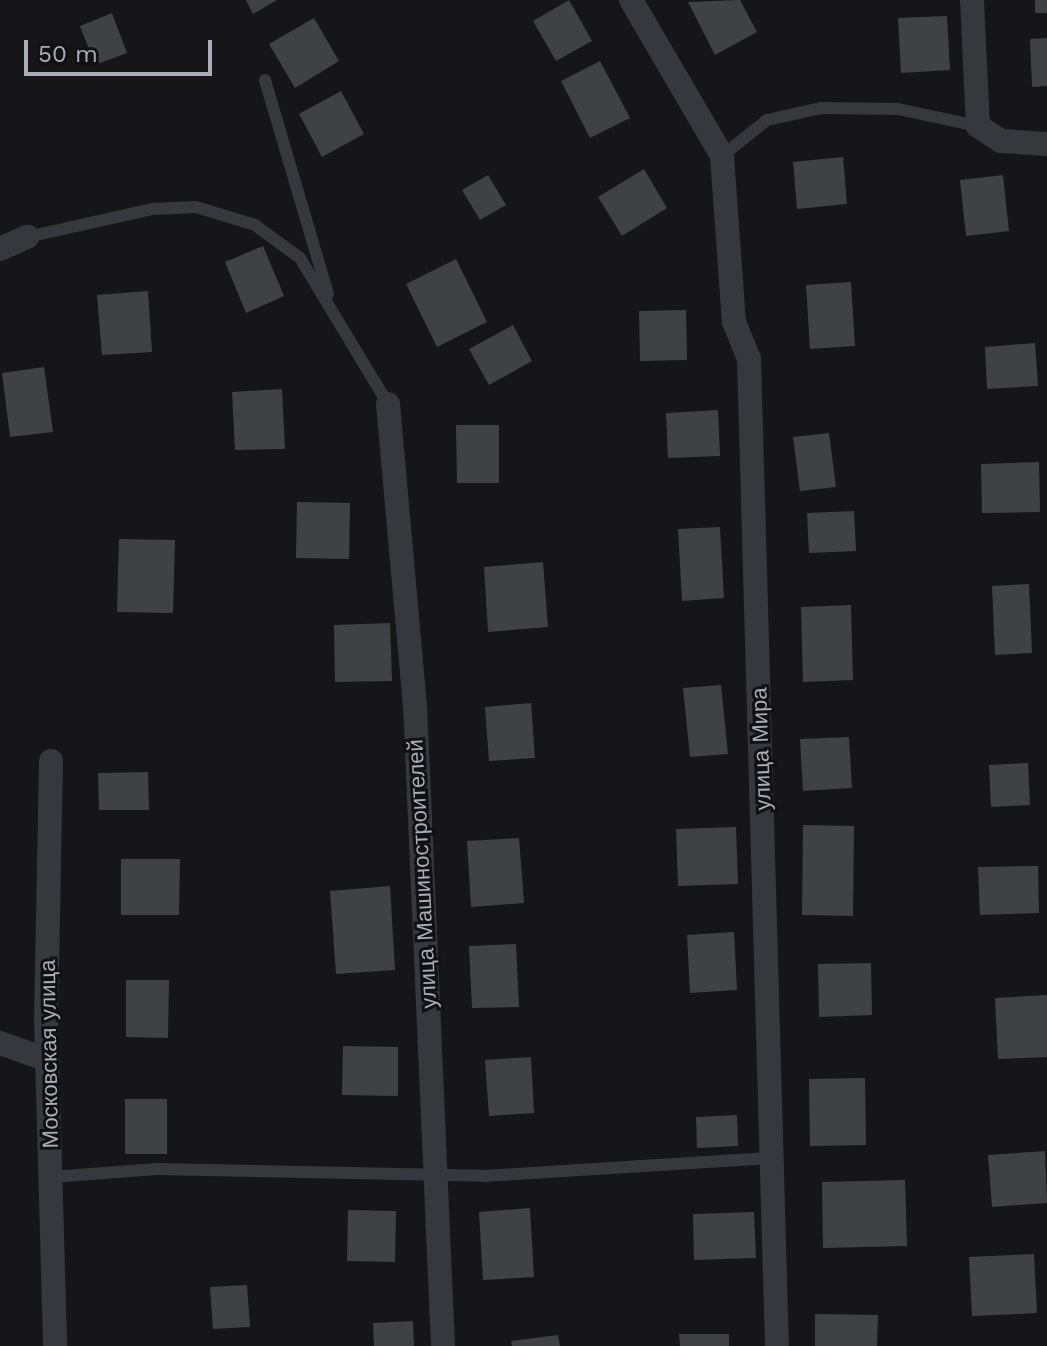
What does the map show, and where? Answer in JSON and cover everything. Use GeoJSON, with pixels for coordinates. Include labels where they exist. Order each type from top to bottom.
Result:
{"type":"FeatureCollection","features":[{"type":"Feature","properties":{"kind":"street"},"geometry":{"type":"LineString","coordinates":[[631,0],[722,156]]}},
{"type":"Feature","properties":{"kind":"street"},"geometry":{"type":"LineString","coordinates":[[972,0],[978,126],[1001,141],[1047,144]]}},
{"type":"Feature","properties":{"kind":"street","name":"улица Мира"},"geometry":{"type":"LineString","coordinates":[[722,156],[734,322],[749,359],[777,1346]]}},
{"type":"Feature","properties":{"kind":"street"},"geometry":{"type":"LineString","coordinates":[[0,249],[27,237]]}},
{"type":"Feature","properties":{"kind":"street","name":"улица Машиностроителей"},"geometry":{"type":"LineString","coordinates":[[388,404],[415,705],[443,1346]]}},
{"type":"Feature","properties":{"kind":"street","name":"Московская улица"},"geometry":{"type":"LineString","coordinates":[[51,761],[48,1060],[55,1346]]}},
{"type":"Feature","properties":{"kind":"street"},"geometry":{"type":"LineString","coordinates":[[0,1043],[48,1060]]}},
{"type":"Feature","properties":{"kind":"lane"},"geometry":{"type":"LineString","coordinates":[[265,80],[333,309]]}},
{"type":"Feature","properties":{"kind":"lane"},"geometry":{"type":"LineString","coordinates":[[722,156],[767,120],[821,108],[898,109],[978,126]]}},
{"type":"Feature","properties":{"kind":"lane"},"geometry":{"type":"LineString","coordinates":[[27,237],[88,219],[196,207],[255,225],[289,250],[333,309],[388,404]]}},
{"type":"Feature","properties":{"kind":"lane"},"geometry":{"type":"LineString","coordinates":[[51,1177],[157,1169],[436,1171],[484,1176],[773,1158]]}},
{"type":"Feature","properties":{"kind":"building"},"geometry":{"type":"Polygon","coordinates":[[[246,0],[277,0],[253,14],[246,0]]]}},
{"type":"Feature","properties":{"kind":"building"},"geometry":{"type":"Polygon","coordinates":[[[569,0],[592,41],[556,61],[533,21],[569,0]]]}},
{"type":"Feature","properties":{"kind":"building"},"geometry":{"type":"Polygon","coordinates":[[[740,0],[757,32],[715,55],[688,2],[740,0]]]}},
{"type":"Feature","properties":{"kind":"building"},"geometry":{"type":"Polygon","coordinates":[[[1035,0],[1047,0],[1047,13],[1035,13],[1035,0]]]}},
{"type":"Feature","properties":{"kind":"building"},"geometry":{"type":"Polygon","coordinates":[[[112,13],[127,53],[95,65],[80,26],[112,13]]]}},
{"type":"Feature","properties":{"kind":"building"},"geometry":{"type":"Polygon","coordinates":[[[947,16],[950,70],[901,73],[898,18],[947,16]]]}},
{"type":"Feature","properties":{"kind":"building"},"geometry":{"type":"Polygon","coordinates":[[[314,18],[339,61],[295,88],[269,44],[314,18]]]}},
{"type":"Feature","properties":{"kind":"building"},"geometry":{"type":"Polygon","coordinates":[[[1047,38],[1047,86],[1032,87],[1030,39],[1047,38]]]}},
{"type":"Feature","properties":{"kind":"building"},"geometry":{"type":"Polygon","coordinates":[[[600,61],[630,118],[590,138],[561,81],[600,61]]]}},
{"type":"Feature","properties":{"kind":"building"},"geometry":{"type":"Polygon","coordinates":[[[341,91],[364,134],[322,157],[299,114],[341,91]]]}},
{"type":"Feature","properties":{"kind":"building"},"geometry":{"type":"Polygon","coordinates":[[[843,157],[847,204],[797,209],[793,162],[843,157]]]}},
{"type":"Feature","properties":{"kind":"building"},"geometry":{"type":"Polygon","coordinates":[[[644,169],[667,208],[622,236],[598,197],[644,169]]]}},
{"type":"Feature","properties":{"kind":"building"},"geometry":{"type":"Polygon","coordinates":[[[488,175],[506,205],[480,220],[462,190],[488,175]]]}},
{"type":"Feature","properties":{"kind":"building"},"geometry":{"type":"Polygon","coordinates":[[[1003,175],[1009,231],[966,236],[960,180],[1003,175]]]}},
{"type":"Feature","properties":{"kind":"building"},"geometry":{"type":"Polygon","coordinates":[[[263,246],[284,296],[246,313],[225,262],[263,246]]]}},
{"type":"Feature","properties":{"kind":"building"},"geometry":{"type":"Polygon","coordinates":[[[456,259],[487,322],[437,347],[406,284],[456,259]]]}},
{"type":"Feature","properties":{"kind":"building"},"geometry":{"type":"Polygon","coordinates":[[[851,282],[855,346],[810,349],[806,285],[851,282]]]}},
{"type":"Feature","properties":{"kind":"building"},"geometry":{"type":"Polygon","coordinates":[[[148,291],[152,352],[102,355],[97,295],[148,291]]]}},
{"type":"Feature","properties":{"kind":"building"},"geometry":{"type":"Polygon","coordinates":[[[686,310],[687,360],[640,361],[639,311],[686,310]]]}},
{"type":"Feature","properties":{"kind":"building"},"geometry":{"type":"Polygon","coordinates":[[[513,325],[532,361],[489,385],[469,349],[513,325]]]}},
{"type":"Feature","properties":{"kind":"building"},"geometry":{"type":"Polygon","coordinates":[[[1035,343],[1038,386],[987,389],[985,347],[1035,343]]]}},
{"type":"Feature","properties":{"kind":"building"},"geometry":{"type":"Polygon","coordinates":[[[44,367],[53,432],[10,437],[2,373],[44,367]]]}},
{"type":"Feature","properties":{"kind":"building"},"geometry":{"type":"Polygon","coordinates":[[[282,389],[285,449],[235,450],[232,392],[282,389]]]}},
{"type":"Feature","properties":{"kind":"building"},"geometry":{"type":"Polygon","coordinates":[[[718,410],[720,456],[668,458],[666,413],[718,410]]]}},
{"type":"Feature","properties":{"kind":"building"},"geometry":{"type":"Polygon","coordinates":[[[456,425],[499,425],[499,483],[457,483],[456,425]]]}},
{"type":"Feature","properties":{"kind":"building"},"geometry":{"type":"Polygon","coordinates":[[[829,433],[836,487],[800,491],[793,437],[829,433]]]}},
{"type":"Feature","properties":{"kind":"building"},"geometry":{"type":"Polygon","coordinates":[[[1039,462],[1040,512],[982,513],[981,464],[1039,462]]]}},
{"type":"Feature","properties":{"kind":"building"},"geometry":{"type":"Polygon","coordinates":[[[297,502],[350,503],[349,559],[296,558],[297,502]]]}},
{"type":"Feature","properties":{"kind":"building"},"geometry":{"type":"Polygon","coordinates":[[[854,511],[856,551],[809,553],[807,513],[854,511]]]}},
{"type":"Feature","properties":{"kind":"building"},"geometry":{"type":"Polygon","coordinates":[[[720,527],[724,598],[682,601],[678,529],[720,527]]]}},
{"type":"Feature","properties":{"kind":"building"},"geometry":{"type":"Polygon","coordinates":[[[119,539],[175,540],[173,613],[117,612],[119,539]]]}},
{"type":"Feature","properties":{"kind":"building"},"geometry":{"type":"Polygon","coordinates":[[[543,562],[548,627],[488,632],[484,567],[543,562]]]}},
{"type":"Feature","properties":{"kind":"building"},"geometry":{"type":"Polygon","coordinates":[[[1029,584],[1032,653],[995,655],[992,586],[1029,584]]]}},
{"type":"Feature","properties":{"kind":"building"},"geometry":{"type":"Polygon","coordinates":[[[851,605],[853,680],[803,682],[801,607],[851,605]]]}},
{"type":"Feature","properties":{"kind":"building"},"geometry":{"type":"Polygon","coordinates":[[[390,623],[392,681],[335,682],[334,625],[390,623]]]}},
{"type":"Feature","properties":{"kind":"building"},"geometry":{"type":"Polygon","coordinates":[[[721,685],[728,754],[690,757],[683,688],[721,685]]]}},
{"type":"Feature","properties":{"kind":"building"},"geometry":{"type":"Polygon","coordinates":[[[531,703],[535,758],[489,761],[485,707],[531,703]]]}},
{"type":"Feature","properties":{"kind":"building"},"geometry":{"type":"Polygon","coordinates":[[[849,737],[852,788],[803,791],[800,739],[849,737]]]}},
{"type":"Feature","properties":{"kind":"building"},"geometry":{"type":"Polygon","coordinates":[[[1028,763],[1030,805],[991,807],[989,765],[1028,763]]]}},
{"type":"Feature","properties":{"kind":"building"},"geometry":{"type":"Polygon","coordinates":[[[148,772],[149,810],[99,810],[98,773],[148,772]]]}},
{"type":"Feature","properties":{"kind":"building"},"geometry":{"type":"Polygon","coordinates":[[[803,825],[854,826],[853,916],[802,915],[803,825]]]}},
{"type":"Feature","properties":{"kind":"building"},"geometry":{"type":"Polygon","coordinates":[[[736,827],[738,884],[678,886],[676,829],[736,827]]]}},
{"type":"Feature","properties":{"kind":"building"},"geometry":{"type":"Polygon","coordinates":[[[519,838],[524,903],[471,907],[467,841],[519,838]]]}},
{"type":"Feature","properties":{"kind":"building"},"geometry":{"type":"Polygon","coordinates":[[[121,859],[180,859],[179,915],[121,915],[121,859]]]}},
{"type":"Feature","properties":{"kind":"building"},"geometry":{"type":"Polygon","coordinates":[[[1038,866],[1039,913],[980,915],[978,867],[1038,866]]]}},
{"type":"Feature","properties":{"kind":"building"},"geometry":{"type":"Polygon","coordinates":[[[390,886],[395,970],[336,974],[330,891],[390,886]]]}},
{"type":"Feature","properties":{"kind":"building"},"geometry":{"type":"Polygon","coordinates":[[[734,932],[737,990],[690,993],[687,935],[734,932]]]}},
{"type":"Feature","properties":{"kind":"building"},"geometry":{"type":"Polygon","coordinates":[[[516,944],[519,1007],[472,1008],[469,946],[516,944]]]}},
{"type":"Feature","properties":{"kind":"building"},"geometry":{"type":"Polygon","coordinates":[[[871,963],[872,1015],[819,1017],[818,964],[871,963]]]}},
{"type":"Feature","properties":{"kind":"building"},"geometry":{"type":"Polygon","coordinates":[[[126,980],[169,980],[168,1038],[126,1037],[126,980]]]}},
{"type":"Feature","properties":{"kind":"building"},"geometry":{"type":"Polygon","coordinates":[[[1047,995],[1047,1057],[998,1059],[995,998],[1047,995]]]}},
{"type":"Feature","properties":{"kind":"building"},"geometry":{"type":"Polygon","coordinates":[[[343,1046],[398,1047],[398,1096],[342,1095],[343,1046]]]}},
{"type":"Feature","properties":{"kind":"building"},"geometry":{"type":"Polygon","coordinates":[[[531,1057],[534,1113],[489,1116],[485,1060],[531,1057]]]}},
{"type":"Feature","properties":{"kind":"building"},"geometry":{"type":"Polygon","coordinates":[[[865,1078],[866,1145],[810,1146],[809,1079],[865,1078]]]}},
{"type":"Feature","properties":{"kind":"building"},"geometry":{"type":"Polygon","coordinates":[[[125,1099],[167,1099],[167,1154],[125,1154],[125,1099]]]}},
{"type":"Feature","properties":{"kind":"building"},"geometry":{"type":"Polygon","coordinates":[[[737,1115],[738,1146],[697,1148],[696,1117],[737,1115]]]}},
{"type":"Feature","properties":{"kind":"building"},"geometry":{"type":"Polygon","coordinates":[[[1045,1151],[1047,1203],[992,1207],[988,1155],[1045,1151]]]}},
{"type":"Feature","properties":{"kind":"building"},"geometry":{"type":"Polygon","coordinates":[[[905,1180],[907,1246],[823,1248],[822,1182],[905,1180]]]}},
{"type":"Feature","properties":{"kind":"building"},"geometry":{"type":"Polygon","coordinates":[[[530,1208],[534,1277],[483,1280],[479,1212],[530,1208]]]}},
{"type":"Feature","properties":{"kind":"building"},"geometry":{"type":"Polygon","coordinates":[[[348,1210],[396,1211],[395,1262],[347,1261],[348,1210]]]}},
{"type":"Feature","properties":{"kind":"building"},"geometry":{"type":"Polygon","coordinates":[[[754,1212],[756,1258],[694,1260],[693,1214],[754,1212]]]}},
{"type":"Feature","properties":{"kind":"building"},"geometry":{"type":"Polygon","coordinates":[[[1034,1254],[1037,1313],[972,1316],[969,1257],[1034,1254]]]}},
{"type":"Feature","properties":{"kind":"building"},"geometry":{"type":"Polygon","coordinates":[[[247,1285],[250,1327],[213,1329],[210,1287],[247,1285]]]}},
{"type":"Feature","properties":{"kind":"building"},"geometry":{"type":"Polygon","coordinates":[[[815,1314],[878,1315],[877,1346],[815,1346],[815,1314]]]}},
{"type":"Feature","properties":{"kind":"building"},"geometry":{"type":"Polygon","coordinates":[[[413,1321],[414,1346],[374,1346],[373,1323],[413,1321]]]}},
{"type":"Feature","properties":{"kind":"building"},"geometry":{"type":"Polygon","coordinates":[[[679,1334],[729,1334],[729,1346],[680,1346],[679,1334]]]}},
{"type":"Feature","properties":{"kind":"building"},"geometry":{"type":"Polygon","coordinates":[[[558,1335],[560,1346],[512,1346],[511,1341],[558,1335]]]}}]}
